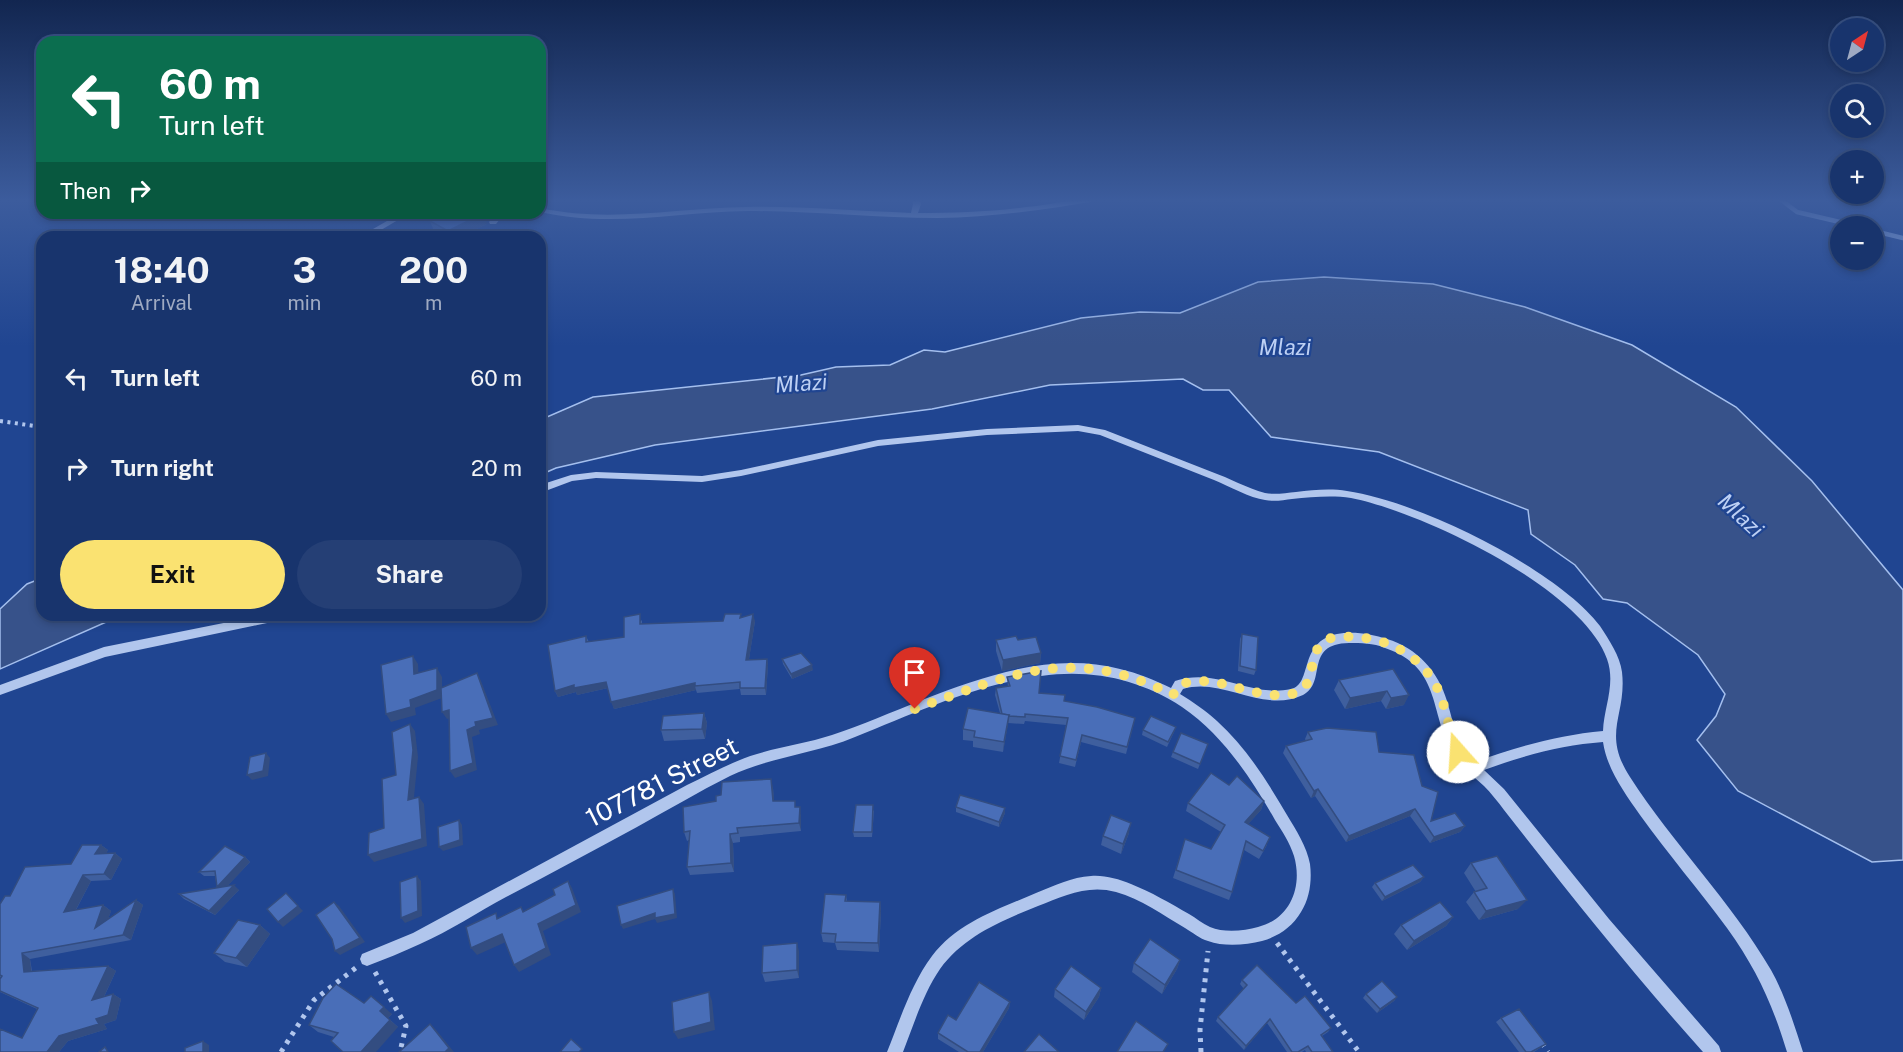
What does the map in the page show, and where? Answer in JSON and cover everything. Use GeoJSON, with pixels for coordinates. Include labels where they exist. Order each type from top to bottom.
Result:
{"type":"FeatureCollection","features":[{"type":"Feature","properties":{"kind":"street"},"geometry":{"type":"LineString","coordinates":[[546,487],[572,478],[596,475],[702,479],[741,473],[878,443],[957,435],[1058,429],[1102,432],[1266,497],[1293,498],[1320,493],[1350,495],[1401,510],[1498,553],[1555,590],[1585,615],[1599,633],[1612,656],[1616,672],[1615,704],[1607,736],[1607,746],[1616,768],[1649,818],[1739,934],[1766,976],[1795,1052]]}},
{"type":"Feature","properties":{"kind":"street"},"geometry":{"type":"LineString","coordinates":[[0,690],[104,652],[256,621]]}},
{"type":"Feature","properties":{"kind":"street"},"geometry":{"type":"LineString","coordinates":[[1173,695],[1179,685],[1199,680],[1258,694],[1297,693],[1306,686],[1313,659],[1323,643],[1347,637],[1378,640],[1405,651],[1430,676],[1442,699],[1458,752],[1498,792],[1584,902],[1713,1052]]}},
{"type":"Feature","properties":{"kind":"street","name":"107781 Street"},"geometry":{"type":"LineString","coordinates":[[367,959],[418,938],[737,766],[819,745],[1012,674],[1049,668],[1086,669],[1119,674],[1146,682],[1173,695],[1213,723],[1262,783],[1301,855],[1303,896],[1294,914],[1269,933],[1239,939],[1210,935],[1117,886],[1087,882],[1071,886],[982,924],[968,932],[942,954],[915,1004],[895,1052]]}},
{"type":"Feature","properties":{"kind":"street"},"geometry":{"type":"LineString","coordinates":[[1475,768],[1503,757],[1583,737],[1607,736]]}},
{"type":"Feature","properties":{"kind":"path"},"geometry":{"type":"LineString","coordinates":[[0,421],[36,426]]}},
{"type":"Feature","properties":{"kind":"path"},"geometry":{"type":"LineString","coordinates":[[1269,933],[1359,1052]]}},
{"type":"Feature","properties":{"kind":"path"},"geometry":{"type":"LineString","coordinates":[[1201,1052],[1200,1030],[1210,935]]}},
{"type":"Feature","properties":{"kind":"path"},"geometry":{"type":"LineString","coordinates":[[281,1052],[314,1000],[367,959],[406,1026],[400,1052]]}},
{"type":"Feature","properties":{"kind":"path"},"geometry":{"type":"LineString","coordinates":[[1537,1035],[1548,1052]]}},
{"type":"Feature","properties":{"kind":"water","name":"Mlazi"},"geometry":{"type":"Polygon","coordinates":[[[1324,277],[1433,284],[1525,307],[1632,345],[1736,407],[1812,481],[1903,590],[1903,860],[1872,862],[1738,791],[1697,740],[1716,716],[1725,694],[1698,655],[1627,603],[1603,599],[1575,565],[1531,534],[1528,510],[1379,452],[1271,437],[1229,390],[1203,390],[1183,379],[1050,385],[932,409],[655,445],[556,468],[546,472],[546,417],[593,397],[801,375],[836,367],[890,365],[924,350],[945,352],[1081,318],[1140,312],[1180,313],[1258,282],[1324,277]]]}},
{"type":"Feature","properties":{"kind":"water"},"geometry":{"type":"Polygon","coordinates":[[[36,580],[36,621],[108,621],[0,669],[0,609],[27,584],[36,580]]]}},
{"type":"Feature","properties":{"kind":"building"},"geometry":{"type":"Polygon","coordinates":[[[640,614],[640,624],[723,621],[725,614],[741,614],[740,618],[753,614],[746,660],[767,659],[765,688],[740,688],[740,682],[695,686],[695,683],[611,702],[606,682],[574,688],[574,685],[555,691],[548,645],[586,636],[586,642],[624,637],[624,617],[640,614]]]}},
{"type":"Feature","properties":{"kind":"building"},"geometry":{"type":"Polygon","coordinates":[[[1242,634],[1258,637],[1256,670],[1240,666],[1242,634]]]}},
{"type":"Feature","properties":{"kind":"building"},"geometry":{"type":"Polygon","coordinates":[[[1016,636],[1018,640],[1036,637],[1041,653],[1003,660],[996,640],[1016,636]]]}},
{"type":"Feature","properties":{"kind":"building"},"geometry":{"type":"Polygon","coordinates":[[[801,653],[812,665],[791,674],[782,659],[801,653]]]}},
{"type":"Feature","properties":{"kind":"building"},"geometry":{"type":"Polygon","coordinates":[[[413,656],[414,674],[437,668],[437,690],[410,700],[411,707],[386,714],[381,665],[413,656]]]}},
{"type":"Feature","properties":{"kind":"building"},"geometry":{"type":"Polygon","coordinates":[[[1393,669],[1409,695],[1391,698],[1387,691],[1350,698],[1339,680],[1393,669]]]}},
{"type":"Feature","properties":{"kind":"building"},"geometry":{"type":"Polygon","coordinates":[[[1041,671],[1039,693],[1065,695],[1064,701],[1097,707],[1135,718],[1127,747],[1082,735],[1076,760],[1060,756],[1068,718],[1002,714],[996,688],[1010,686],[1007,677],[1041,671]]]}},
{"type":"Feature","properties":{"kind":"building"},"geometry":{"type":"Polygon","coordinates":[[[477,673],[493,718],[475,722],[476,726],[467,730],[473,763],[450,771],[449,710],[442,712],[441,688],[477,673]]]}},
{"type":"Feature","properties":{"kind":"building"},"geometry":{"type":"Polygon","coordinates":[[[968,708],[1009,715],[1004,742],[974,737],[975,731],[963,729],[968,708]]]}},
{"type":"Feature","properties":{"kind":"building"},"geometry":{"type":"Polygon","coordinates":[[[704,713],[702,729],[661,730],[663,716],[704,713]]]}},
{"type":"Feature","properties":{"kind":"building"},"geometry":{"type":"Polygon","coordinates":[[[1151,716],[1176,727],[1168,742],[1143,730],[1151,716]]]}},
{"type":"Feature","properties":{"kind":"building"},"geometry":{"type":"Polygon","coordinates":[[[410,724],[413,750],[408,800],[419,797],[422,839],[368,855],[369,833],[384,828],[382,779],[396,775],[392,732],[410,724]]]}},
{"type":"Feature","properties":{"kind":"building"},"geometry":{"type":"Polygon","coordinates":[[[1327,728],[1376,732],[1379,752],[1414,755],[1422,786],[1438,792],[1431,821],[1455,813],[1465,826],[1434,837],[1415,809],[1349,836],[1318,789],[1314,791],[1286,746],[1312,739],[1308,732],[1327,728]]]}},
{"type":"Feature","properties":{"kind":"building"},"geometry":{"type":"Polygon","coordinates":[[[1181,733],[1208,744],[1200,764],[1173,752],[1181,733]]]}},
{"type":"Feature","properties":{"kind":"building"},"geometry":{"type":"Polygon","coordinates":[[[266,753],[263,771],[247,775],[250,757],[266,753]]]}},
{"type":"Feature","properties":{"kind":"building"},"geometry":{"type":"Polygon","coordinates":[[[1211,773],[1229,785],[1237,776],[1264,801],[1245,822],[1270,837],[1263,851],[1246,841],[1232,892],[1176,870],[1185,839],[1211,849],[1225,825],[1188,803],[1211,773]]]}},
{"type":"Feature","properties":{"kind":"building"},"geometry":{"type":"Polygon","coordinates":[[[771,779],[773,801],[795,801],[795,807],[800,807],[799,823],[737,828],[738,833],[730,834],[731,863],[687,867],[690,831],[684,832],[683,807],[716,801],[716,796],[721,795],[722,782],[771,779]]]}},
{"type":"Feature","properties":{"kind":"building"},"geometry":{"type":"Polygon","coordinates":[[[960,795],[1005,808],[999,822],[956,807],[960,795]]]}},
{"type":"Feature","properties":{"kind":"building"},"geometry":{"type":"Polygon","coordinates":[[[856,805],[873,805],[872,832],[853,832],[856,805]]]}},
{"type":"Feature","properties":{"kind":"building"},"geometry":{"type":"Polygon","coordinates":[[[1111,815],[1131,823],[1123,844],[1103,836],[1111,815]]]}},
{"type":"Feature","properties":{"kind":"building"},"geometry":{"type":"Polygon","coordinates":[[[459,820],[460,840],[439,847],[438,827],[459,820]]]}},
{"type":"Feature","properties":{"kind":"building"},"geometry":{"type":"Polygon","coordinates":[[[82,845],[101,845],[95,854],[115,853],[104,874],[83,875],[64,912],[103,905],[95,928],[136,900],[123,935],[22,953],[24,972],[108,966],[92,1000],[113,994],[108,1015],[96,1019],[99,1024],[59,1036],[47,1052],[0,1052],[0,1029],[22,1038],[38,1008],[0,991],[2,976],[0,975],[0,904],[5,896],[10,896],[25,867],[71,864],[82,845]]]}},
{"type":"Feature","properties":{"kind":"building"},"geometry":{"type":"Polygon","coordinates":[[[225,846],[245,857],[217,887],[215,871],[199,872],[225,846]]]}},
{"type":"Feature","properties":{"kind":"building"},"geometry":{"type":"Polygon","coordinates":[[[1497,856],[1527,900],[1486,911],[1474,892],[1487,888],[1471,863],[1497,856]]]}},
{"type":"Feature","properties":{"kind":"building"},"geometry":{"type":"Polygon","coordinates":[[[1413,865],[1424,877],[1385,897],[1375,883],[1413,865]]]}},
{"type":"Feature","properties":{"kind":"building"},"geometry":{"type":"Polygon","coordinates":[[[417,876],[418,911],[401,918],[400,882],[417,876]]]}},
{"type":"Feature","properties":{"kind":"building"},"geometry":{"type":"Polygon","coordinates":[[[568,881],[576,905],[538,924],[546,948],[514,965],[502,934],[471,948],[466,927],[496,913],[497,919],[521,907],[523,912],[555,895],[553,889],[568,881]]]}},
{"type":"Feature","properties":{"kind":"building"},"geometry":{"type":"Polygon","coordinates":[[[234,885],[209,911],[179,894],[234,885]]]}},
{"type":"Feature","properties":{"kind":"building"},"geometry":{"type":"Polygon","coordinates":[[[673,889],[675,914],[655,918],[655,913],[621,925],[617,906],[673,889]]]}},
{"type":"Feature","properties":{"kind":"building"},"geometry":{"type":"Polygon","coordinates":[[[286,893],[298,906],[278,922],[267,909],[286,893]]]}},
{"type":"Feature","properties":{"kind":"building"},"geometry":{"type":"Polygon","coordinates":[[[825,894],[846,895],[845,901],[880,902],[878,943],[835,942],[836,934],[821,933],[825,894]]]}},
{"type":"Feature","properties":{"kind":"building"},"geometry":{"type":"Polygon","coordinates":[[[334,902],[360,938],[335,951],[332,939],[316,915],[334,902]]]}},
{"type":"Feature","properties":{"kind":"building"},"geometry":{"type":"Polygon","coordinates":[[[1440,902],[1453,917],[1414,941],[1401,925],[1440,902]]]}},
{"type":"Feature","properties":{"kind":"building"},"geometry":{"type":"Polygon","coordinates":[[[238,920],[260,925],[236,958],[214,953],[238,920]]]}},
{"type":"Feature","properties":{"kind":"building"},"geometry":{"type":"Polygon","coordinates":[[[1150,939],[1180,960],[1165,985],[1134,963],[1150,939]]]}},
{"type":"Feature","properties":{"kind":"building"},"geometry":{"type":"Polygon","coordinates":[[[797,943],[797,970],[762,973],[763,946],[797,943]]]}},
{"type":"Feature","properties":{"kind":"building"},"geometry":{"type":"Polygon","coordinates":[[[1257,965],[1296,1003],[1305,996],[1331,1028],[1321,1035],[1333,1052],[1312,1052],[1308,1046],[1298,1052],[1292,1052],[1270,1019],[1246,1046],[1218,1017],[1247,985],[1242,980],[1257,965]]]}},
{"type":"Feature","properties":{"kind":"building"},"geometry":{"type":"Polygon","coordinates":[[[1071,966],[1101,988],[1086,1012],[1055,989],[1071,966]]]}},
{"type":"Feature","properties":{"kind":"building"},"geometry":{"type":"Polygon","coordinates":[[[1382,981],[1397,997],[1380,1009],[1366,994],[1382,981]]]}},
{"type":"Feature","properties":{"kind":"building"},"geometry":{"type":"Polygon","coordinates":[[[979,982],[1010,1002],[980,1052],[968,1052],[938,1033],[948,1015],[956,1020],[979,982]]]}},
{"type":"Feature","properties":{"kind":"building"},"geometry":{"type":"Polygon","coordinates":[[[336,984],[364,1003],[371,996],[384,1007],[380,1011],[390,1020],[361,1052],[343,1052],[331,1041],[338,1033],[309,1025],[323,998],[336,984]]]}},
{"type":"Feature","properties":{"kind":"building"},"geometry":{"type":"Polygon","coordinates":[[[709,992],[711,1022],[674,1032],[672,1002],[709,992]]]}},
{"type":"Feature","properties":{"kind":"building"},"geometry":{"type":"Polygon","coordinates":[[[1519,1009],[1546,1044],[1531,1052],[1526,1052],[1501,1018],[1519,1009]]]}},
{"type":"Feature","properties":{"kind":"building"},"geometry":{"type":"Polygon","coordinates":[[[1136,1021],[1168,1044],[1163,1052],[1117,1052],[1136,1021]]]}},
{"type":"Feature","properties":{"kind":"building"},"geometry":{"type":"Polygon","coordinates":[[[430,1024],[449,1048],[445,1052],[399,1052],[430,1024]]]}},
{"type":"Feature","properties":{"kind":"building"},"geometry":{"type":"Polygon","coordinates":[[[1039,1034],[1059,1052],[1024,1052],[1039,1034]]]}},
{"type":"Feature","properties":{"kind":"building"},"geometry":{"type":"Polygon","coordinates":[[[571,1039],[582,1049],[579,1052],[560,1052],[571,1039]]]}},
{"type":"Feature","properties":{"kind":"building"},"geometry":{"type":"Polygon","coordinates":[[[203,1041],[203,1052],[185,1052],[185,1048],[203,1041]]]}},
{"type":"Feature","properties":{"kind":"route"},"geometry":{"type":"LineString","coordinates":[[915,709],[1012,674],[1065,667],[1119,674],[1146,682],[1173,695],[1179,685],[1191,680],[1258,694],[1297,693],[1306,686],[1318,647],[1328,640],[1347,637],[1378,640],[1396,646],[1424,668],[1436,685],[1442,699],[1458,752]]}}]}
